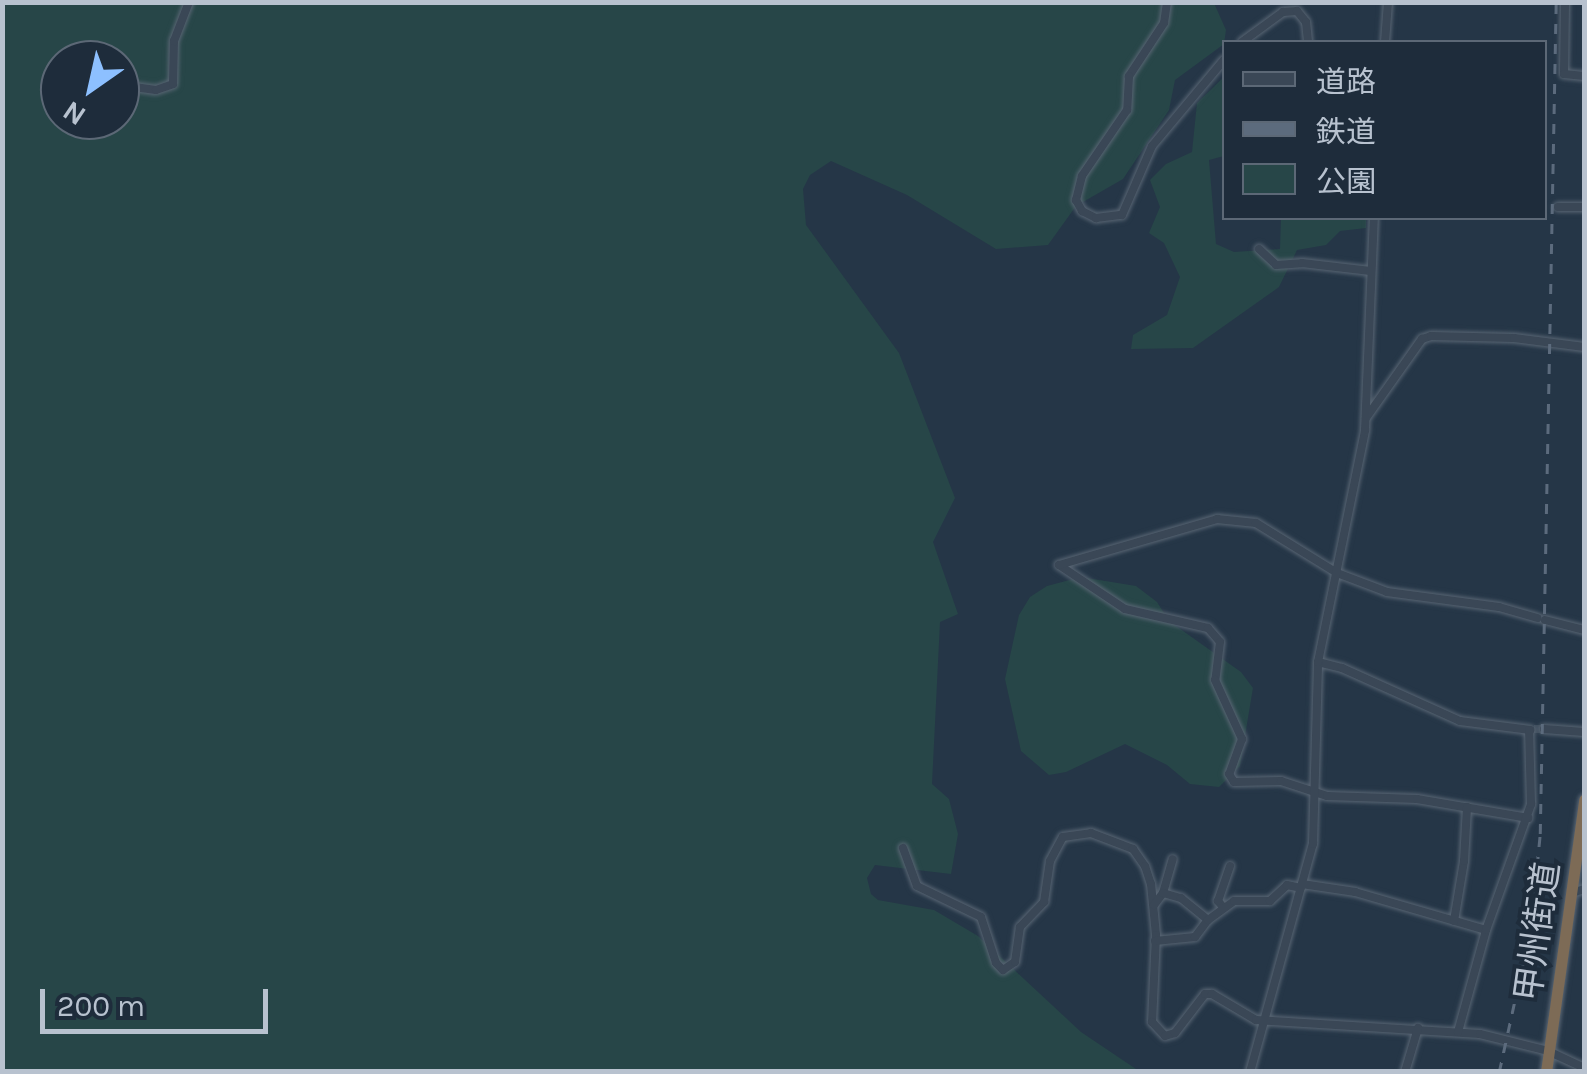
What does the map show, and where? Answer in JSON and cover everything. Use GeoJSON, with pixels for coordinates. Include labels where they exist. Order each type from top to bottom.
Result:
{"type":"FeatureCollection","features":[{"type":"Feature","properties":{"kind":"highway","name":"甲州街道"},"geometry":{"type":"LineString","coordinates":[[1546,1072],[1584,800]]}},
{"type":"Feature","properties":{"kind":"street"},"geometry":{"type":"LineString","coordinates":[[140,88],[156,90],[173,84],[174,41],[190,2]]}},
{"type":"Feature","properties":{"kind":"street"},"geometry":{"type":"LineString","coordinates":[[1167,2],[1164,23],[1128,76],[1127,110],[1082,176],[1076,200],[1082,211],[1096,218],[1122,215],[1152,146],[1222,62]]}},
{"type":"Feature","properties":{"kind":"street"},"geometry":{"type":"LineString","coordinates":[[1385,40],[1388,2]]}},
{"type":"Feature","properties":{"kind":"street"},"geometry":{"type":"LineString","coordinates":[[1565,2],[1564,74],[1584,76]]}},
{"type":"Feature","properties":{"kind":"street"},"geometry":{"type":"LineString","coordinates":[[1245,40],[1283,12],[1297,11],[1306,22],[1308,40]]}},
{"type":"Feature","properties":{"kind":"street"},"geometry":{"type":"LineString","coordinates":[[1558,207],[1584,207]]}},
{"type":"Feature","properties":{"kind":"street"},"geometry":{"type":"LineString","coordinates":[[1250,1072],[1312,844],[1318,662],[1366,418],[1374,220]]}},
{"type":"Feature","properties":{"kind":"street"},"geometry":{"type":"LineString","coordinates":[[1259,249],[1276,265],[1302,262],[1371,271]]}},
{"type":"Feature","properties":{"kind":"street"},"geometry":{"type":"LineString","coordinates":[[1366,418],[1422,339],[1553,341],[1584,347]]}},
{"type":"Feature","properties":{"kind":"street"},"geometry":{"type":"LineString","coordinates":[[1528,818],[1467,807],[1315,792],[1282,780],[1234,782],[1229,774],[1242,739],[1215,680],[1220,642],[1208,628],[1138,614],[1059,565],[1217,519],[1266,526],[1337,572],[1387,592],[1499,607],[1584,630]]}},
{"type":"Feature","properties":{"kind":"street"},"geometry":{"type":"LineString","coordinates":[[1318,662],[1342,668],[1460,722],[1584,732]]}},
{"type":"Feature","properties":{"kind":"street"},"geometry":{"type":"LineString","coordinates":[[1458,1032],[1486,930],[1528,818],[1536,730]]}},
{"type":"Feature","properties":{"kind":"street"},"geometry":{"type":"LineString","coordinates":[[1454,921],[1464,861],[1467,807]]}},
{"type":"Feature","properties":{"kind":"street"},"geometry":{"type":"LineString","coordinates":[[903,848],[917,886],[981,917],[996,963],[1003,970],[1016,962],[1020,927],[1044,902],[1050,860],[1063,837],[1091,833],[1133,850],[1146,866],[1154,905],[1152,1022],[1161,1034],[1175,1033],[1205,994],[1232,1002],[1247,1017],[1367,1029],[1458,1032],[1548,1051],[1584,1068]]}},
{"type":"Feature","properties":{"kind":"street"},"geometry":{"type":"LineString","coordinates":[[1154,905],[1163,893],[1173,859]]}},
{"type":"Feature","properties":{"kind":"street"},"geometry":{"type":"LineString","coordinates":[[1223,907],[1218,901],[1230,866]]}},
{"type":"Feature","properties":{"kind":"street"},"geometry":{"type":"LineString","coordinates":[[1155,941],[1195,937],[1223,907],[1242,900],[1270,901],[1287,884],[1355,892],[1486,930]]}},
{"type":"Feature","properties":{"kind":"street"},"geometry":{"type":"LineString","coordinates":[[1574,892],[1584,889]]}},
{"type":"Feature","properties":{"kind":"street"},"geometry":{"type":"LineString","coordinates":[[1163,893],[1181,898],[1208,920]]}},
{"type":"Feature","properties":{"kind":"street"},"geometry":{"type":"LineString","coordinates":[[1406,1072],[1418,1028]]}},
{"type":"Feature","properties":{"kind":"green space"},"geometry":{"type":"Polygon","coordinates":[[[2,3],[1214,3],[1226,30],[1222,45],[1175,80],[1169,110],[1123,179],[1076,206],[1048,245],[996,249],[907,195],[831,161],[810,175],[803,189],[806,225],[899,353],[955,498],[933,542],[958,614],[940,622],[932,784],[949,799],[958,834],[951,874],[875,865],[867,878],[871,894],[878,900],[934,910],[978,936],[1081,1032],[1139,1071],[3,1071],[2,3]]]}},
{"type":"Feature","properties":{"kind":"green space"},"geometry":{"type":"Polygon","coordinates":[[[1222,79],[1222,157],[1209,160],[1216,244],[1234,252],[1280,249],[1281,220],[1366,220],[1366,228],[1340,231],[1326,245],[1297,250],[1279,287],[1193,348],[1131,349],[1133,335],[1167,315],[1180,277],[1164,243],[1149,233],[1160,207],[1150,180],[1166,164],[1192,152],[1197,103],[1222,79]]]}},
{"type":"Feature","properties":{"kind":"green space"},"geometry":{"type":"Polygon","coordinates":[[[1081,577],[1136,586],[1157,602],[1169,621],[1241,672],[1253,688],[1240,766],[1219,787],[1190,784],[1167,765],[1125,744],[1066,772],[1049,775],[1021,751],[1005,679],[1019,615],[1030,597],[1047,586],[1081,577]]]}},
{"type":"Feature","properties":{"kind":"tunnel"},"geometry":{"type":"LineString","coordinates":[[1534,729],[1544,729]]}},
{"type":"Feature","properties":{"kind":"railway"},"geometry":{"type":"LineString","coordinates":[[1499,1072],[1531,926],[1540,834],[1556,2]]}}]}
